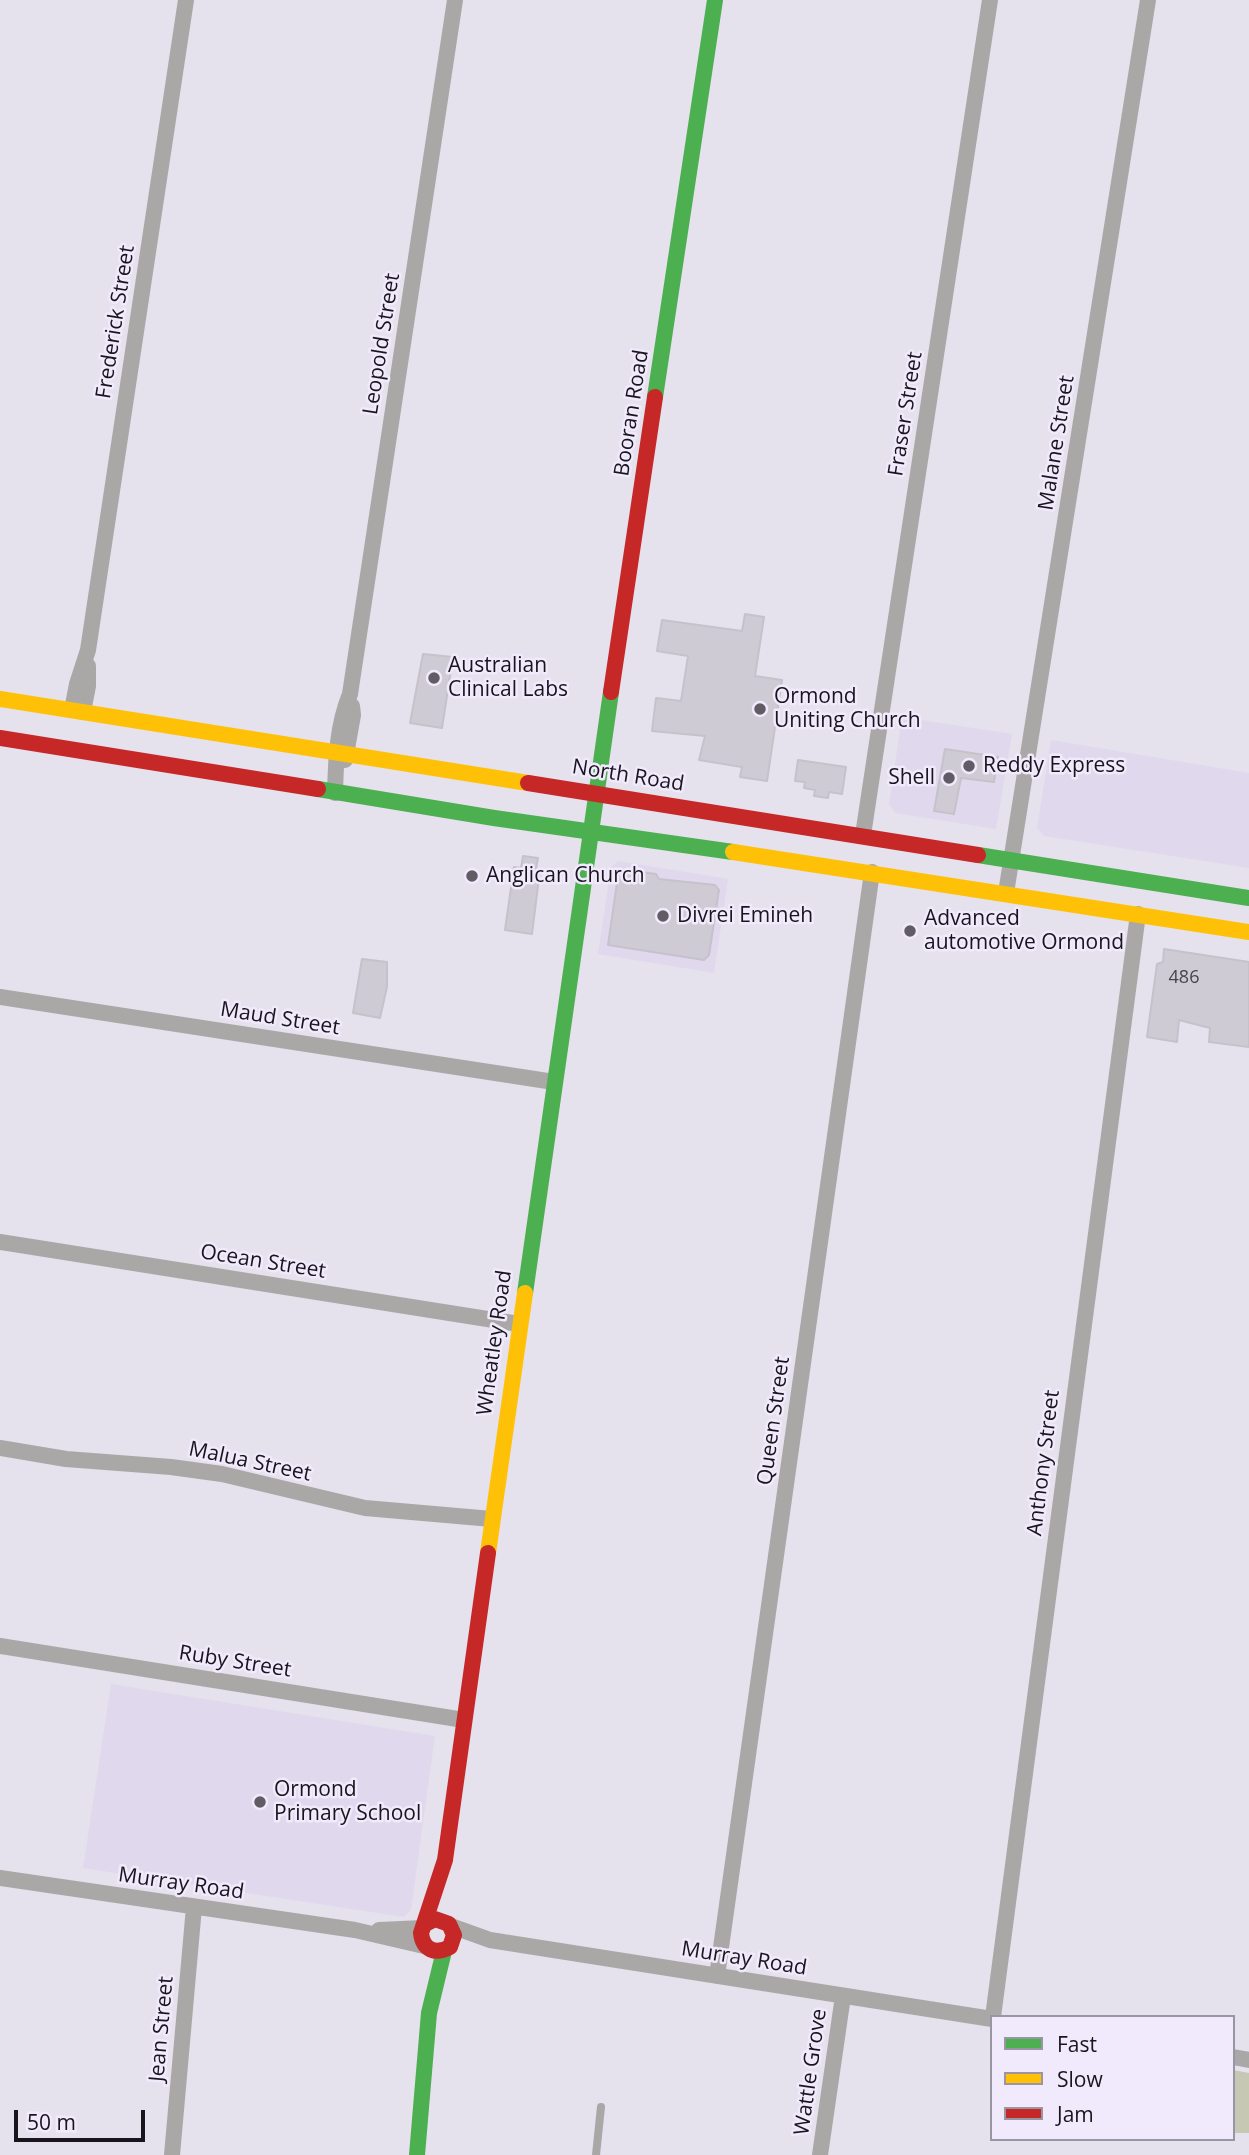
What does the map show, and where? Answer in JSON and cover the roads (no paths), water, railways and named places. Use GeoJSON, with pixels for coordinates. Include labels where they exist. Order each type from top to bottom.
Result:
{"type":"FeatureCollection","features":[{"type":"Feature","properties":{"kind":"main road","name":"Booran Road"},"geometry":{"type":"LineString","coordinates":[[591,831],[715,0]]}},
{"type":"Feature","properties":{"kind":"main road","name":"North Road"},"geometry":{"type":"LineString","coordinates":[[0,699],[596,792],[709,830],[872,872],[1249,932]]}},
{"type":"Feature","properties":{"kind":"main road","name":"North Road"},"geometry":{"type":"LineString","coordinates":[[0,738],[335,793],[591,831],[709,830],[863,835],[1249,898]]}},
{"type":"Feature","properties":{"kind":"main road","name":"Wheatley Road"},"geometry":{"type":"LineString","coordinates":[[424,1926],[444,1860],[591,831]]}},
{"type":"Feature","properties":{"kind":"main road","name":"Wheatley Road"},"geometry":{"type":"LineString","coordinates":[[444,1860],[450,1925]]}},
{"type":"Feature","properties":{"kind":"main road"},"geometry":{"type":"LineString","coordinates":[[416,2155],[429,2013],[425,1947],[420,1937],[424,1926],[435,1920],[450,1925],[454,1935],[429,2013]]}},
{"type":"Feature","properties":{"kind":"main road"},"geometry":{"type":"LineString","coordinates":[[425,1947],[434,1952],[448,1947]]}},
{"type":"Feature","properties":{"kind":"street","name":"Frederick Street"},"geometry":{"type":"LineString","coordinates":[[78,711],[77,684],[88,650],[186,0]]}},
{"type":"Feature","properties":{"kind":"street","name":"Leopold Street"},"geometry":{"type":"LineString","coordinates":[[335,793],[342,752],[342,713],[350,694],[455,0]]}},
{"type":"Feature","properties":{"kind":"street","name":"Fraser Street"},"geometry":{"type":"LineString","coordinates":[[863,835],[990,0]]}},
{"type":"Feature","properties":{"kind":"street","name":"Malane Street"},"geometry":{"type":"LineString","coordinates":[[1006,893],[1148,0]]}},
{"type":"Feature","properties":{"kind":"street","name":"Queen Street"},"geometry":{"type":"LineString","coordinates":[[717,1976],[872,872]]}},
{"type":"Feature","properties":{"kind":"street","name":"Anthony Street"},"geometry":{"type":"LineString","coordinates":[[992,2015],[1138,914]]}},
{"type":"Feature","properties":{"kind":"street","name":"Maud Street"},"geometry":{"type":"LineString","coordinates":[[0,997],[554,1082]]}},
{"type":"Feature","properties":{"kind":"street","name":"Ocean Street"},"geometry":{"type":"LineString","coordinates":[[0,1242],[519,1324]]}},
{"type":"Feature","properties":{"kind":"street","name":"Malua Street"},"geometry":{"type":"LineString","coordinates":[[0,1448],[66,1459],[213,1473],[365,1508],[492,1519]]}},
{"type":"Feature","properties":{"kind":"street","name":"Ruby Street"},"geometry":{"type":"LineString","coordinates":[[0,1646],[464,1720]]}},
{"type":"Feature","properties":{"kind":"street","name":"Murray Road"},"geometry":{"type":"LineString","coordinates":[[0,1878],[355,1930],[425,1947]]}},
{"type":"Feature","properties":{"kind":"street","name":"Jean Street"},"geometry":{"type":"LineString","coordinates":[[172,2155],[194,1907]]}},
{"type":"Feature","properties":{"kind":"street","name":"Murray Road"},"geometry":{"type":"LineString","coordinates":[[450,1925],[490,1940],[990,2018]]}},
{"type":"Feature","properties":{"kind":"street","name":"Murray Road"},"geometry":{"type":"LineString","coordinates":[[355,1930],[424,1926]]}},
{"type":"Feature","properties":{"kind":"street","name":"Murray Road"},"geometry":{"type":"LineString","coordinates":[[448,1947],[490,1940]]}},
{"type":"Feature","properties":{"kind":"street","name":"Wattle Grove"},"geometry":{"type":"LineString","coordinates":[[820,2155],[843,1996]]}},
{"type":"Feature","properties":{"kind":"lane"},"geometry":{"type":"LineString","coordinates":[[596,2155],[601,2107]]}},
{"type":"Feature","properties":{"kind":"place","name":"Australian Clinical Labs"},"geometry":{"type":"Point","coordinates":[434,678]}},
{"type":"Feature","properties":{"kind":"place","name":"Ormond Uniting Church"},"geometry":{"type":"Point","coordinates":[760,709]}},
{"type":"Feature","properties":{"kind":"place","name":"Reddy Express"},"geometry":{"type":"Point","coordinates":[969,766]}},
{"type":"Feature","properties":{"kind":"place","name":"Shell"},"geometry":{"type":"Point","coordinates":[949,778]}},
{"type":"Feature","properties":{"kind":"place","name":"Anglican Church"},"geometry":{"type":"Point","coordinates":[472,876]}},
{"type":"Feature","properties":{"kind":"place","name":"Divrei Emineh"},"geometry":{"type":"Point","coordinates":[663,916]}},
{"type":"Feature","properties":{"kind":"place","name":"Advanced automotive Ormond"},"geometry":{"type":"Point","coordinates":[910,931]}},
{"type":"Feature","properties":{"kind":"place","name":"Ormond Primary School"},"geometry":{"type":"Point","coordinates":[260,1802]}}]}
